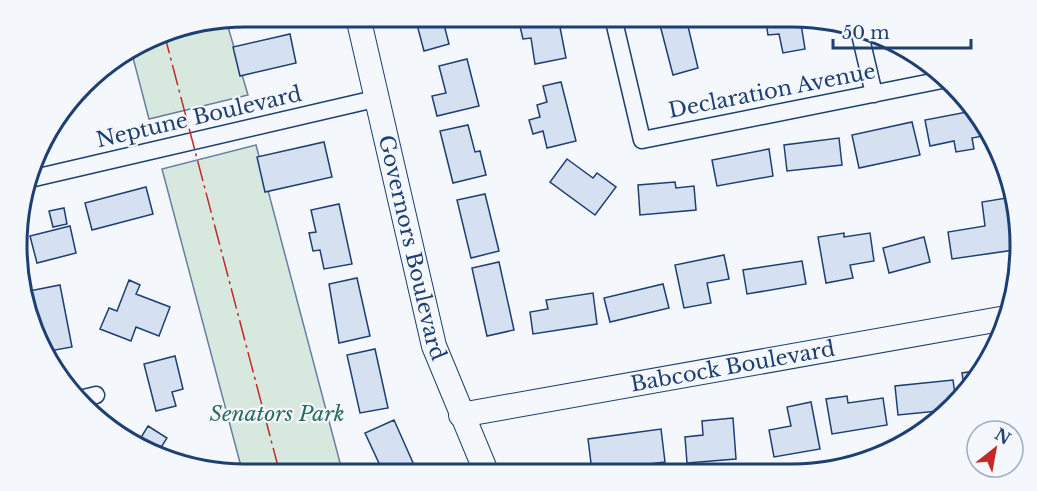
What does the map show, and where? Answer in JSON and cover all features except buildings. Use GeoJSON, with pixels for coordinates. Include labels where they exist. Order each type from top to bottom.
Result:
{"type":"FeatureCollection","features":[{"type":"Feature","properties":{"kind":"street","name":"Governors Boulevard"},"geometry":{"type":"LineString","coordinates":[[361,27],[379,98],[434,346],[483,464]]}},
{"type":"Feature","properties":{"kind":"street","name":"Declaration Avenue"},"geometry":{"type":"LineString","coordinates":[[616,27],[642,140],[936,81]]}},
{"type":"Feature","properties":{"kind":"street"},"geometry":{"type":"LineString","coordinates":[[861,39],[874,94]]}},
{"type":"Feature","properties":{"kind":"street","name":"Neptune Boulevard"},"geometry":{"type":"LineString","coordinates":[[38,177],[379,98]]}},
{"type":"Feature","properties":{"kind":"street","name":"Babcock Boulevard"},"geometry":{"type":"LineString","coordinates":[[461,415],[997,320]]}},
{"type":"Feature","properties":{"kind":"green space"},"geometry":{"type":"Polygon","coordinates":[[[228,27],[248,95],[149,119],[133,58],[189,34],[228,27]]]}},
{"type":"Feature","properties":{"kind":"green space","name":"Senators Park"},"geometry":{"type":"Polygon","coordinates":[[[256,145],[340,464],[240,464],[162,169],[256,145]]]}},
{"type":"Feature","properties":{"kind":"power"},"geometry":{"type":"LineString","coordinates":[[166,42],[277,464]]}}]}
